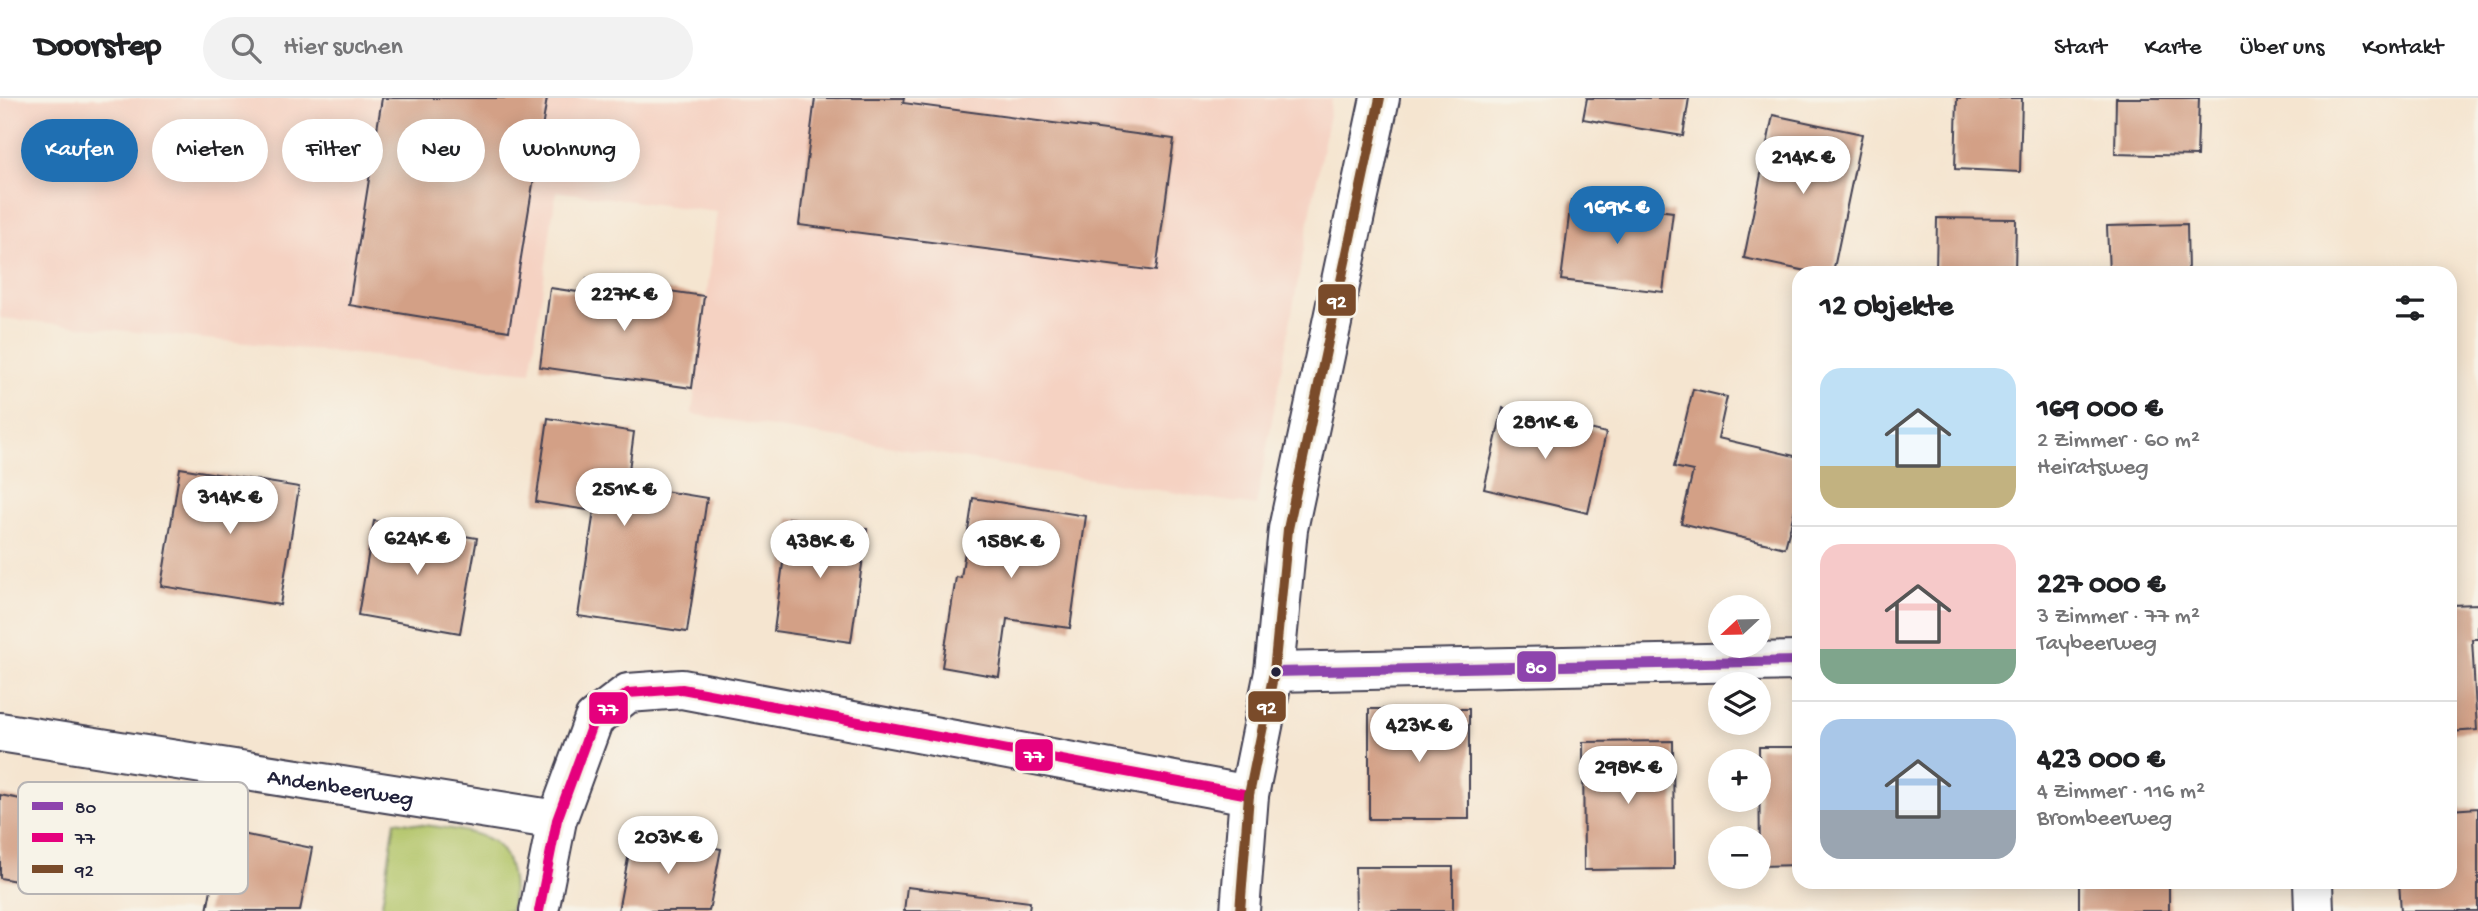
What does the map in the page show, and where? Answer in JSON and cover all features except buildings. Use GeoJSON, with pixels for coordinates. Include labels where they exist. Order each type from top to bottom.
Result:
{"type":"FeatureCollection","features":[{"type":"Feature","properties":{"kind":"street"},"geometry":{"type":"LineString","coordinates":[[1240,911],[1249,795],[1274,672],[1288,529],[1380,98]]}},
{"type":"Feature","properties":{"kind":"street"},"geometry":{"type":"LineString","coordinates":[[1274,672],[1792,661]]}},
{"type":"Feature","properties":{"kind":"street"},"geometry":{"type":"LineString","coordinates":[[539,911],[557,820],[594,719],[628,693],[681,689],[1249,795]]}},
{"type":"Feature","properties":{"kind":"street","name":"Andenbeerweg"},"geometry":{"type":"LineString","coordinates":[[0,732],[557,820]]}},
{"type":"Feature","properties":{"kind":"street"},"geometry":{"type":"LineString","coordinates":[[2313,889],[2314,911]]}},
{"type":"Feature","properties":{"kind":"shaded area"},"geometry":{"type":"Polygon","coordinates":[[[0,98],[1332,98],[1256,506],[692,414],[717,212],[556,191],[531,372],[0,318],[0,98]]]}},
{"type":"Feature","properties":{"kind":"green space"},"geometry":{"type":"Polygon","coordinates":[[[395,821],[463,831],[496,844],[502,850],[509,866],[513,894],[511,911],[381,911],[395,821]]]}},
{"type":"Feature","properties":{"kind":"transit line","name":"92"},"geometry":{"type":"LineString","coordinates":[[1240,911],[1249,795],[1274,672],[1288,529],[1380,98]]}},
{"type":"Feature","properties":{"kind":"transit line","name":"80"},"geometry":{"type":"LineString","coordinates":[[1274,672],[1792,661]]}},
{"type":"Feature","properties":{"kind":"transit line","name":"77"},"geometry":{"type":"LineString","coordinates":[[539,911],[557,820],[594,719],[628,693],[682,689],[1249,795]]}}]}
